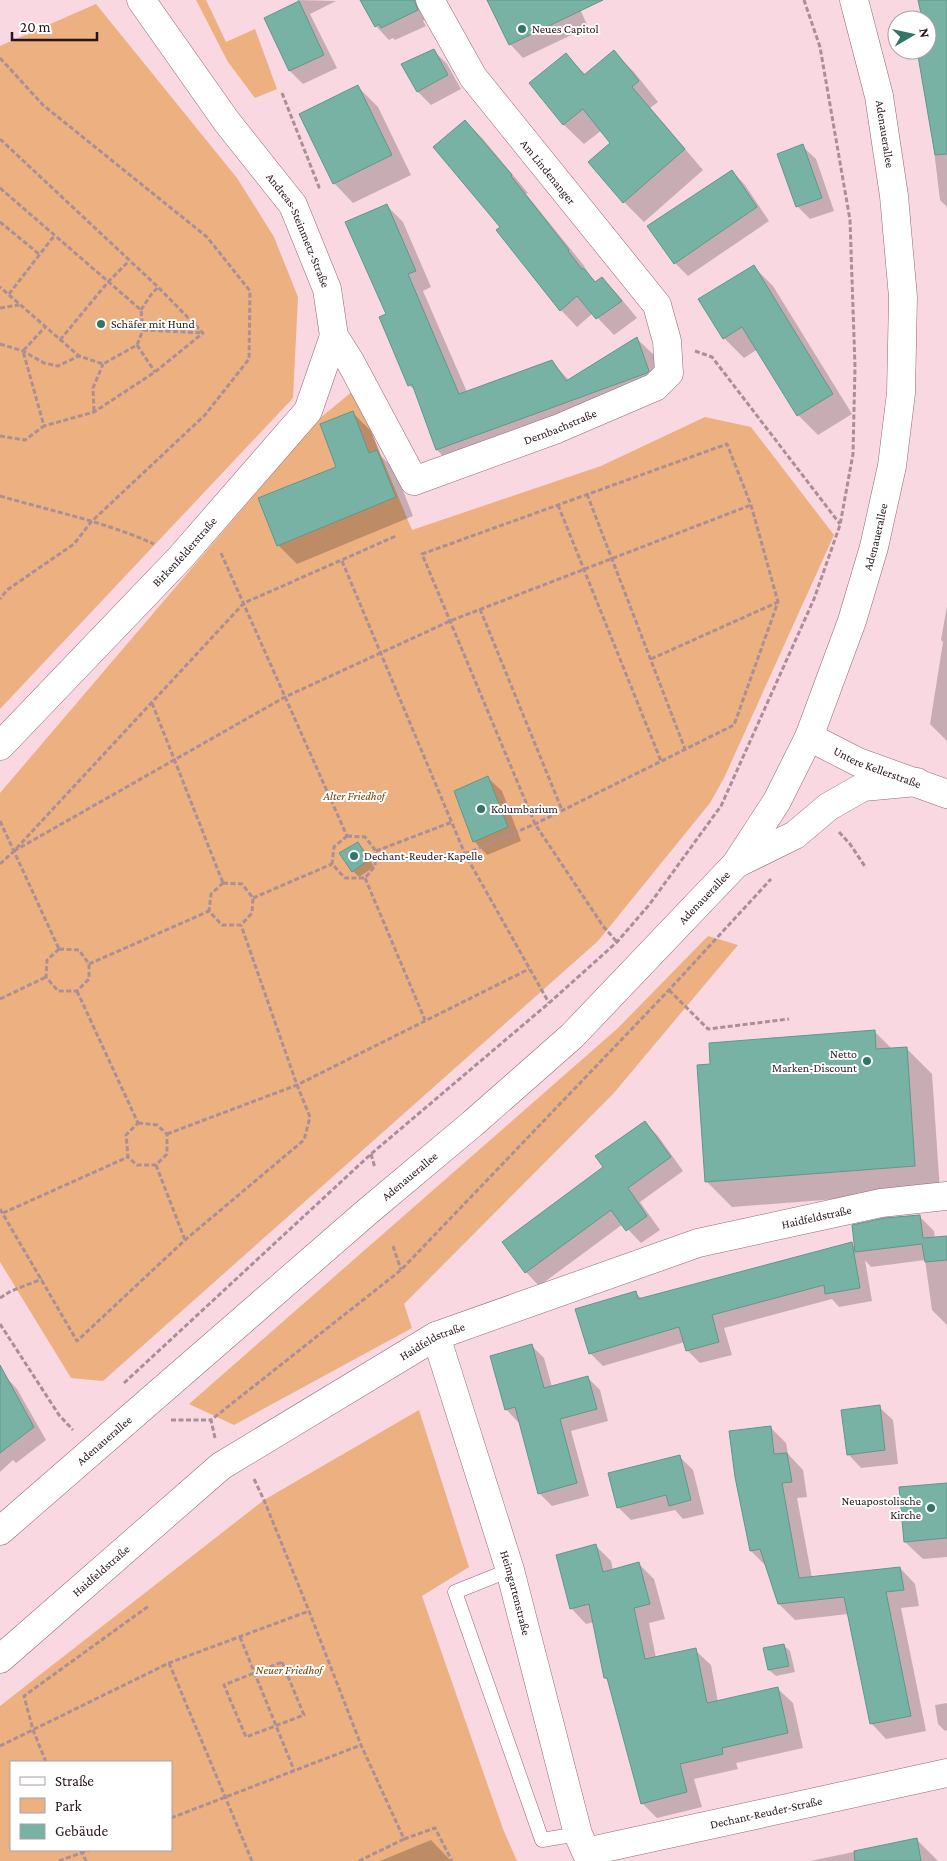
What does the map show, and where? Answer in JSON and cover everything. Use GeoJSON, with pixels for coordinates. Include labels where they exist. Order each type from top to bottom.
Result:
{"type":"FeatureCollection","features":[{"type":"Feature","properties":{"kind":"street","name":"Andreas-Steinmetz-Straße"},"geometry":{"type":"LineString","coordinates":[[141,0],[227,122],[293,205],[327,289],[334,336],[351,363],[414,481]]}},
{"type":"Feature","properties":{"kind":"street","name":"Am Lindenanger"},"geometry":{"type":"LineString","coordinates":[[430,0],[473,77],[657,305],[667,341]]}},
{"type":"Feature","properties":{"kind":"street","name":"Adenauerallee"},"geometry":{"type":"LineString","coordinates":[[0,1531],[572,1036],[736,864],[777,801],[809,736],[852,621],[874,547],[892,466],[901,393],[903,297],[894,196],[879,96],[854,0]]}},
{"type":"Feature","properties":{"kind":"street","name":"Birkenfelderstraße"},"geometry":{"type":"LineString","coordinates":[[0,746],[181,556],[308,411],[334,336]]}},
{"type":"Feature","properties":{"kind":"street","name":"Dernbachstraße"},"geometry":{"type":"LineString","coordinates":[[414,481],[557,429],[654,387],[669,373],[667,341]]}},
{"type":"Feature","properties":{"kind":"street","name":"Untere Kellerstraße"},"geometry":{"type":"LineString","coordinates":[[809,736],[858,762],[947,794]]}},
{"type":"Feature","properties":{"kind":"street"},"geometry":{"type":"LineString","coordinates":[[736,864],[795,835],[828,808],[862,787],[917,782]]}},
{"type":"Feature","properties":{"kind":"street","name":"Haidfeldstraße"},"geometry":{"type":"LineString","coordinates":[[0,1659],[231,1460],[436,1336],[698,1243],[881,1204],[947,1196]]}},
{"type":"Feature","properties":{"kind":"street","name":"Heimgartenstraße"},"geometry":{"type":"LineString","coordinates":[[436,1336],[510,1570],[582,1843]]}},
{"type":"Feature","properties":{"kind":"street","name":"Dechant-Reuder-Straße"},"geometry":{"type":"LineString","coordinates":[[582,1843],[947,1773]]}},
{"type":"Feature","properties":{"kind":"lane"},"geometry":{"type":"LineString","coordinates":[[510,1570],[455,1592],[542,1840],[582,1843]]}},
{"type":"Feature","properties":{"kind":"path"},"geometry":{"type":"LineString","coordinates":[[124,1383],[371,1154],[549,1003],[617,942],[649,905],[721,806],[814,599],[840,525],[853,454],[855,366],[850,220],[820,47],[804,0]]}},
{"type":"Feature","properties":{"kind":"path"},"geometry":{"type":"LineString","coordinates":[[0,58],[43,106],[207,237],[250,291],[249,360],[206,416],[90,522],[74,544],[7,590],[0,599]]}},
{"type":"Feature","properties":{"kind":"path"},"geometry":{"type":"LineString","coordinates":[[282,93],[319,187],[293,205]]}},
{"type":"Feature","properties":{"kind":"path"},"geometry":{"type":"LineString","coordinates":[[0,139],[158,287],[203,333]]}},
{"type":"Feature","properties":{"kind":"path"},"geometry":{"type":"LineString","coordinates":[[0,188],[142,310]]}},
{"type":"Feature","properties":{"kind":"path"},"geometry":{"type":"LineString","coordinates":[[0,222],[39,254]]}},
{"type":"Feature","properties":{"kind":"path"},"geometry":{"type":"LineString","coordinates":[[9,294],[54,236]]}},
{"type":"Feature","properties":{"kind":"path"},"geometry":{"type":"LineString","coordinates":[[60,340],[108,282],[129,261]]}},
{"type":"Feature","properties":{"kind":"path"},"geometry":{"type":"LineString","coordinates":[[0,287],[79,356],[103,364]]}},
{"type":"Feature","properties":{"kind":"path"},"geometry":{"type":"LineString","coordinates":[[94,412],[93,388],[103,364],[136,345],[143,330],[142,310],[158,287]]}},
{"type":"Feature","properties":{"kind":"path"},"geometry":{"type":"LineString","coordinates":[[0,308],[20,305]]}},
{"type":"Feature","properties":{"kind":"path"},"geometry":{"type":"LineString","coordinates":[[24,352],[45,327]]}},
{"type":"Feature","properties":{"kind":"path"},"geometry":{"type":"LineString","coordinates":[[143,330],[203,333]]}},
{"type":"Feature","properties":{"kind":"path"},"geometry":{"type":"LineString","coordinates":[[0,436],[25,440],[44,426],[94,412],[155,372],[203,333]]}},
{"type":"Feature","properties":{"kind":"path"},"geometry":{"type":"LineString","coordinates":[[667,341],[712,357],[840,525]]}},
{"type":"Feature","properties":{"kind":"path"},"geometry":{"type":"LineString","coordinates":[[0,344],[24,352],[44,363],[58,366],[79,356]]}},
{"type":"Feature","properties":{"kind":"path"},"geometry":{"type":"LineString","coordinates":[[136,345],[155,372]]}},
{"type":"Feature","properties":{"kind":"path"},"geometry":{"type":"LineString","coordinates":[[24,352],[44,426]]}},
{"type":"Feature","properties":{"kind":"path"},"geometry":{"type":"LineString","coordinates":[[465,854],[535,824],[734,725],[778,602],[751,506],[727,444],[422,554],[535,824],[603,926],[617,942]]}},
{"type":"Feature","properties":{"kind":"path"},"geometry":{"type":"LineString","coordinates":[[587,494],[685,749]]}},
{"type":"Feature","properties":{"kind":"path"},"geometry":{"type":"LineString","coordinates":[[0,496],[141,538]]}},
{"type":"Feature","properties":{"kind":"path"},"geometry":{"type":"LineString","coordinates":[[558,505],[661,761]]}},
{"type":"Feature","properties":{"kind":"path"},"geometry":{"type":"LineString","coordinates":[[14,851],[285,696],[450,621],[751,506]]}},
{"type":"Feature","properties":{"kind":"path"},"geometry":{"type":"LineString","coordinates":[[207,526],[217,544],[347,836]]}},
{"type":"Feature","properties":{"kind":"path"},"geometry":{"type":"LineString","coordinates":[[0,864],[244,604],[396,536]]}},
{"type":"Feature","properties":{"kind":"path"},"geometry":{"type":"LineString","coordinates":[[342,561],[465,854],[549,1003]]}},
{"type":"Feature","properties":{"kind":"path"},"geometry":{"type":"LineString","coordinates":[[651,659],[778,602]]}},
{"type":"Feature","properties":{"kind":"path"},"geometry":{"type":"LineString","coordinates":[[480,609],[562,810]]}},
{"type":"Feature","properties":{"kind":"path"},"geometry":{"type":"LineString","coordinates":[[152,703],[223,883]]}},
{"type":"Feature","properties":{"kind":"path"},"geometry":{"type":"LineString","coordinates":[[0,821],[59,949]]}},
{"type":"Feature","properties":{"kind":"path"},"geometry":{"type":"LineString","coordinates":[[376,851],[452,822]]}},
{"type":"Feature","properties":{"kind":"path"},"geometry":{"type":"LineString","coordinates":[[347,836],[365,837],[376,851],[375,866],[365,878],[345,878],[332,864],[334,847],[347,836]]}},
{"type":"Feature","properties":{"kind":"path"},"geometry":{"type":"LineString","coordinates":[[842,836],[866,868]]}},
{"type":"Feature","properties":{"kind":"path"},"geometry":{"type":"LineString","coordinates":[[253,898],[332,864]]}},
{"type":"Feature","properties":{"kind":"path"},"geometry":{"type":"LineString","coordinates":[[404,1839],[361,1745],[264,1500],[231,1460],[211,1420],[400,1270],[669,990],[776,874]]}},
{"type":"Feature","properties":{"kind":"path"},"geometry":{"type":"LineString","coordinates":[[365,878],[425,1020]]}},
{"type":"Feature","properties":{"kind":"path"},"geometry":{"type":"LineString","coordinates":[[223,883],[242,884],[253,898],[252,913],[241,925],[222,925],[209,911],[211,894],[223,883]]}},
{"type":"Feature","properties":{"kind":"path"},"geometry":{"type":"LineString","coordinates":[[90,964],[209,911]]}},
{"type":"Feature","properties":{"kind":"path"},"geometry":{"type":"LineString","coordinates":[[0,1209],[77,1341],[185,1240],[304,1140],[310,1118],[241,925]]}},
{"type":"Feature","properties":{"kind":"path"},"geometry":{"type":"LineString","coordinates":[[59,949],[79,950],[90,964],[88,979],[78,991],[58,991],[46,977],[47,960],[59,949]]}},
{"type":"Feature","properties":{"kind":"path"},"geometry":{"type":"LineString","coordinates":[[167,1134],[297,1085],[529,969]]}},
{"type":"Feature","properties":{"kind":"path"},"geometry":{"type":"LineString","coordinates":[[0,999],[46,977]]}},
{"type":"Feature","properties":{"kind":"path"},"geometry":{"type":"LineString","coordinates":[[669,990],[708,1029],[789,1019]]}},
{"type":"Feature","properties":{"kind":"path"},"geometry":{"type":"LineString","coordinates":[[78,991],[138,1124]]}},
{"type":"Feature","properties":{"kind":"path"},"geometry":{"type":"LineString","coordinates":[[138,1124],[157,1125],[167,1134],[167,1154],[156,1165],[137,1165],[128,1157],[126,1135],[138,1124]]}},
{"type":"Feature","properties":{"kind":"path"},"geometry":{"type":"LineString","coordinates":[[371,1154],[376,1174]]}},
{"type":"Feature","properties":{"kind":"path"},"geometry":{"type":"LineString","coordinates":[[2,1213],[128,1157]]}},
{"type":"Feature","properties":{"kind":"path"},"geometry":{"type":"LineString","coordinates":[[156,1165],[185,1240]]}},
{"type":"Feature","properties":{"kind":"path"},"geometry":{"type":"LineString","coordinates":[[393,1246],[400,1270]]}},
{"type":"Feature","properties":{"kind":"path"},"geometry":{"type":"LineString","coordinates":[[0,1298],[42,1279]]}},
{"type":"Feature","properties":{"kind":"path"},"geometry":{"type":"LineString","coordinates":[[0,1324],[59,1415],[73,1430],[80,1424]]}},
{"type":"Feature","properties":{"kind":"path"},"geometry":{"type":"LineString","coordinates":[[46,1761],[33,1730],[24,1696],[150,1606]]}},
{"type":"Feature","properties":{"kind":"path"},"geometry":{"type":"LineString","coordinates":[[0,1746],[169,1664],[309,1611]]}},
{"type":"Feature","properties":{"kind":"path"},"geometry":{"type":"LineString","coordinates":[[240,1637],[294,1770]]}},
{"type":"Feature","properties":{"kind":"path"},"geometry":{"type":"LineString","coordinates":[[282,1662],[304,1715],[276,1726],[246,1737],[224,1685],[282,1662]]}},
{"type":"Feature","properties":{"kind":"path"},"geometry":{"type":"LineString","coordinates":[[169,1664],[227,1797],[252,1861]]}},
{"type":"Feature","properties":{"kind":"path"},"geometry":{"type":"LineString","coordinates":[[172,1818],[361,1745]]}},
{"type":"Feature","properties":{"kind":"path"},"geometry":{"type":"LineString","coordinates":[[359,1861],[404,1839],[435,1828],[452,1861]]}},
{"type":"Feature","properties":{"kind":"path"},"geometry":{"type":"LineString","coordinates":[[59,1861],[81,1851],[86,1861]]}},
{"type":"Feature","properties":{"kind":"green space"},"geometry":{"type":"Polygon","coordinates":[[[196,0],[206,0],[226,42],[255,29],[277,89],[255,98],[228,62],[196,0]]]}},
{"type":"Feature","properties":{"kind":"green space"},"geometry":{"type":"Polygon","coordinates":[[[96,4],[237,178],[274,237],[298,297],[293,398],[0,709],[0,46],[96,4]]]}},
{"type":"Feature","properties":{"kind":"green space","name":"Alter Friedhof"},"geometry":{"type":"Polygon","coordinates":[[[354,390],[412,530],[601,466],[705,417],[751,427],[834,535],[724,778],[710,803],[598,941],[103,1381],[71,1378],[0,1262],[0,793],[319,419],[354,390]]]}},
{"type":"Feature","properties":{"kind":"green space"},"geometry":{"type":"Polygon","coordinates":[[[708,936],[738,945],[613,1094],[404,1304],[412,1328],[234,1425],[189,1404],[618,1028],[708,936]]]}},
{"type":"Feature","properties":{"kind":"green space","name":"Neuer Friedhof"},"geometry":{"type":"Polygon","coordinates":[[[419,1410],[469,1567],[422,1596],[503,1829],[517,1861],[0,1861],[0,1706],[264,1500],[419,1410]]]}},
{"type":"Feature","properties":{"kind":"building"},"geometry":{"type":"Polygon","coordinates":[[[360,0],[414,0],[418,10],[381,28],[379,24],[375,27],[360,0]]]}},
{"type":"Feature","properties":{"kind":"building","name":"Neues Capitol"},"geometry":{"type":"Polygon","coordinates":[[[487,0],[603,0],[509,45],[487,0]]]}},
{"type":"Feature","properties":{"kind":"building"},"geometry":{"type":"Polygon","coordinates":[[[918,0],[947,0],[947,154],[935,155],[919,60],[937,60],[937,10],[920,10],[918,0]]]}},
{"type":"Feature","properties":{"kind":"building"},"geometry":{"type":"Polygon","coordinates":[[[299,1],[324,55],[289,71],[264,18],[299,1]]]}},
{"type":"Feature","properties":{"kind":"building"},"geometry":{"type":"Polygon","coordinates":[[[434,49],[448,75],[417,92],[401,64],[434,49]]]}},
{"type":"Feature","properties":{"kind":"building"},"geometry":{"type":"Polygon","coordinates":[[[614,50],[639,81],[632,87],[685,149],[623,203],[588,162],[610,143],[583,109],[563,125],[529,83],[566,53],[584,75],[614,50]]]}},
{"type":"Feature","properties":{"kind":"building"},"geometry":{"type":"Polygon","coordinates":[[[358,85],[392,155],[333,184],[299,114],[358,85]]]}},
{"type":"Feature","properties":{"kind":"building"},"geometry":{"type":"Polygon","coordinates":[[[465,120],[512,175],[582,269],[584,268],[595,282],[602,277],[622,301],[596,319],[577,296],[560,311],[496,230],[500,227],[433,147],[465,120]]]}},
{"type":"Feature","properties":{"kind":"building"},"geometry":{"type":"Polygon","coordinates":[[[803,144],[822,198],[796,207],[777,154],[803,144]]]}},
{"type":"Feature","properties":{"kind":"building"},"geometry":{"type":"Polygon","coordinates":[[[732,170],[757,207],[674,264],[647,226],[732,170]]]}},
{"type":"Feature","properties":{"kind":"building"},"geometry":{"type":"Polygon","coordinates":[[[387,204],[416,271],[408,274],[459,394],[552,360],[566,381],[637,337],[649,371],[436,450],[412,384],[408,386],[379,317],[386,314],[345,222],[387,204]]]}},
{"type":"Feature","properties":{"kind":"building"},"geometry":{"type":"Polygon","coordinates":[[[754,265],[833,394],[797,416],[742,327],[723,339],[698,299],[754,265]]]}},
{"type":"Feature","properties":{"kind":"building"},"geometry":{"type":"Polygon","coordinates":[[[353,411],[369,453],[377,450],[396,497],[277,546],[258,498],[336,467],[320,424],[353,411]]]}},
{"type":"Feature","properties":{"kind":"building","name":"Kolumbarium"},"geometry":{"type":"Polygon","coordinates":[[[488,776],[508,827],[473,842],[454,791],[488,776]]]}},
{"type":"Feature","properties":{"kind":"building","name":"Dechant-Reuder-Kapelle"},"geometry":{"type":"Polygon","coordinates":[[[358,842],[369,860],[352,872],[339,853],[358,842]]]}},
{"type":"Feature","properties":{"kind":"building"},"geometry":{"type":"Polygon","coordinates":[[[875,1030],[876,1049],[907,1047],[915,1166],[705,1182],[697,1065],[710,1064],[709,1043],[875,1030]]]}},
{"type":"Feature","properties":{"kind":"building"},"geometry":{"type":"Polygon","coordinates":[[[645,1121],[671,1157],[628,1188],[647,1216],[626,1231],[611,1210],[525,1273],[502,1242],[603,1167],[595,1156],[645,1121]]]}},
{"type":"Feature","properties":{"kind":"building"},"geometry":{"type":"Polygon","coordinates":[[[920,1215],[923,1238],[947,1236],[947,1260],[925,1262],[922,1244],[855,1252],[852,1225],[884,1218],[920,1215]]]}},
{"type":"Feature","properties":{"kind":"building"},"geometry":{"type":"Polygon","coordinates":[[[852,1242],[860,1288],[825,1294],[824,1285],[712,1315],[719,1342],[686,1351],[679,1327],[589,1354],[575,1309],[636,1291],[638,1299],[852,1242]]]}},
{"type":"Feature","properties":{"kind":"building"},"geometry":{"type":"Polygon","coordinates":[[[532,1344],[544,1388],[588,1376],[597,1409],[560,1419],[577,1483],[538,1494],[515,1407],[505,1410],[490,1356],[532,1344]]]}},
{"type":"Feature","properties":{"kind":"building"},"geometry":{"type":"Polygon","coordinates":[[[0,1365],[34,1427],[0,1453],[0,1365]]]}},
{"type":"Feature","properties":{"kind":"building"},"geometry":{"type":"Polygon","coordinates":[[[880,1405],[885,1450],[847,1455],[841,1410],[880,1405]]]}},
{"type":"Feature","properties":{"kind":"building"},"geometry":{"type":"Polygon","coordinates":[[[771,1426],[774,1454],[787,1453],[792,1482],[782,1483],[799,1578],[900,1567],[904,1590],[886,1592],[911,1716],[870,1724],[844,1597],[778,1604],[760,1549],[750,1551],[735,1477],[729,1431],[771,1426]]]}},
{"type":"Feature","properties":{"kind":"building"},"geometry":{"type":"Polygon","coordinates":[[[680,1455],[691,1500],[669,1506],[666,1495],[617,1508],[608,1473],[680,1455]]]}},
{"type":"Feature","properties":{"kind":"building"},"geometry":{"type":"Polygon","coordinates":[[[947,1483],[947,1538],[904,1542],[899,1487],[947,1483]]]}},
{"type":"Feature","properties":{"kind":"building"},"geometry":{"type":"Polygon","coordinates":[[[596,1544],[603,1572],[639,1562],[650,1604],[634,1608],[645,1659],[696,1648],[707,1703],[778,1687],[788,1733],[722,1748],[723,1754],[680,1764],[687,1792],[641,1804],[607,1678],[604,1678],[589,1604],[570,1609],[556,1555],[596,1544]]]}},
{"type":"Feature","properties":{"kind":"building"},"geometry":{"type":"Polygon","coordinates":[[[784,1644],[789,1666],[768,1670],[763,1648],[784,1644]]]}},
{"type":"Feature","properties":{"kind":"building"},"geometry":{"type":"Polygon","coordinates":[[[917,1838],[921,1861],[855,1861],[854,1851],[917,1838]]]}},
{"type":"Feature","properties":{"kind":"place","name":"Neues Capitol"},"geometry":{"type":"Point","coordinates":[522,29]}},
{"type":"Feature","properties":{"kind":"place","name":"Schäfer mit Hund"},"geometry":{"type":"Point","coordinates":[101,324]}},
{"type":"Feature","properties":{"kind":"place","name":"Kolumbarium"},"geometry":{"type":"Point","coordinates":[481,809]}},
{"type":"Feature","properties":{"kind":"place","name":"Dechant-Reuder-Kapelle"},"geometry":{"type":"Point","coordinates":[354,856]}},
{"type":"Feature","properties":{"kind":"place","name":"Netto Marken-Discount"},"geometry":{"type":"Point","coordinates":[867,1061]}},
{"type":"Feature","properties":{"kind":"place","name":"Neuapostolische Kirche"},"geometry":{"type":"Point","coordinates":[931,1508]}}]}
